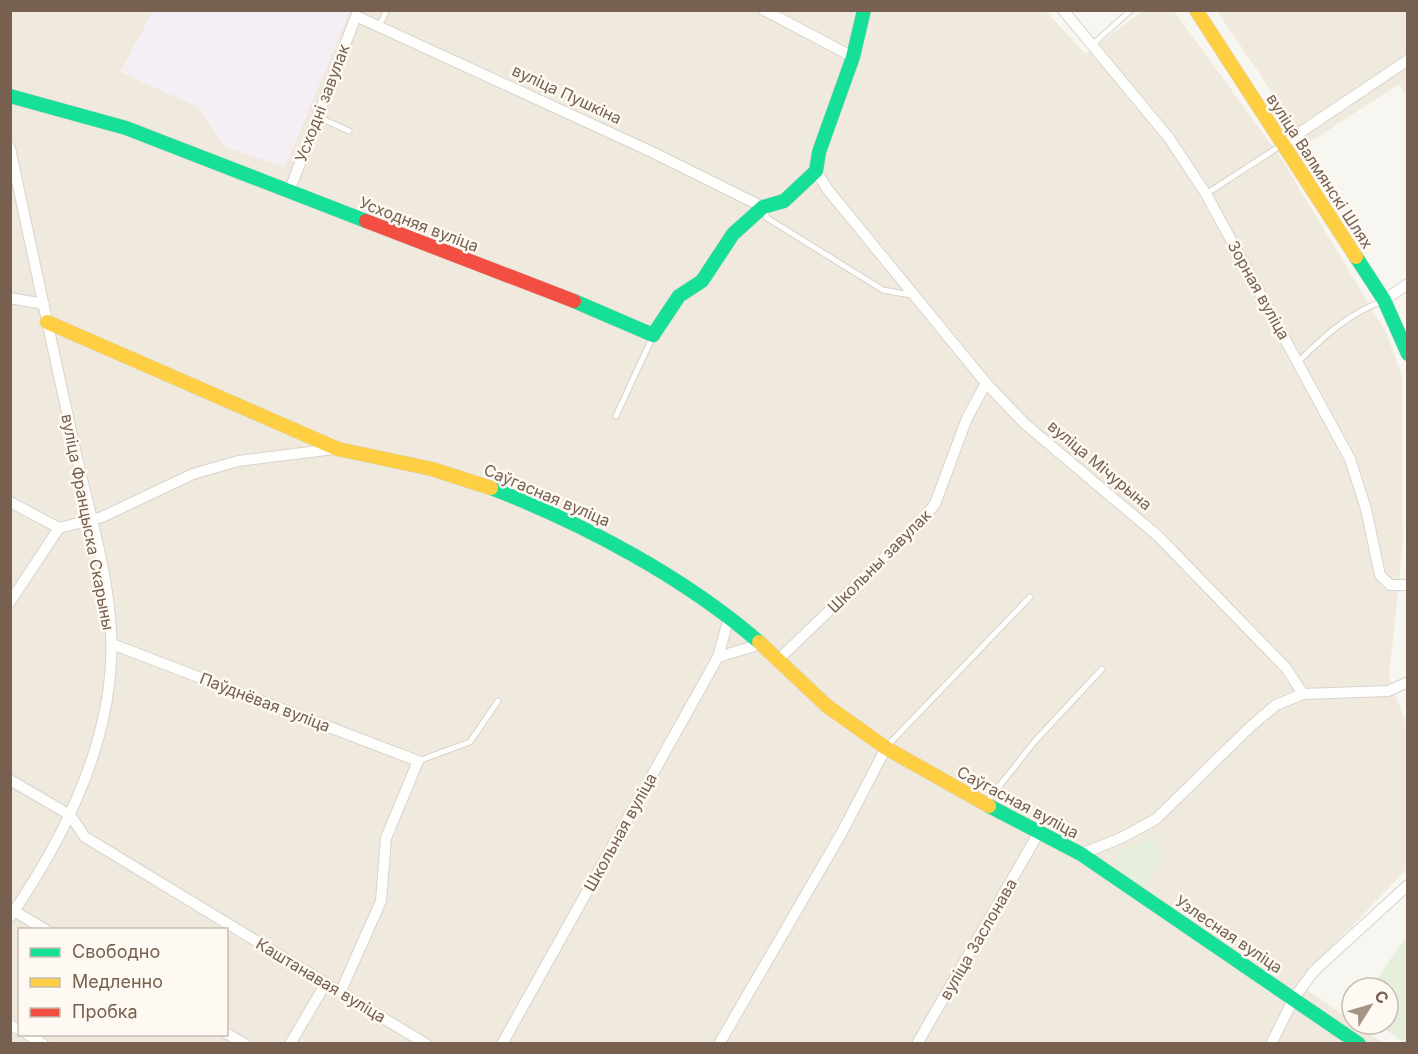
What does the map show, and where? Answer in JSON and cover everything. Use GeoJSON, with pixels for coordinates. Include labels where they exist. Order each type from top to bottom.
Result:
{"type":"FeatureCollection","features":[{"type":"Feature","properties":{"kind":"street"},"geometry":{"type":"LineString","coordinates":[[764,10],[853,57]]}},
{"type":"Feature","properties":{"kind":"street"},"geometry":{"type":"LineString","coordinates":[[653,335],[679,296],[702,281],[733,234],[763,207],[784,201],[816,171],[819,152],[853,57],[864,10]]}},
{"type":"Feature","properties":{"kind":"street","name":"Зорная вуліца"},"geometry":{"type":"LineString","coordinates":[[1063,10],[1169,138],[1206,194],[1353,466],[1366,509],[1380,575],[1390,585],[1407,585]]}},
{"type":"Feature","properties":{"kind":"street","name":"вуліца Валмянскі Шлях"},"geometry":{"type":"LineString","coordinates":[[1196,10],[1384,300],[1407,354]]}},
{"type":"Feature","properties":{"kind":"street","name":"вуліца Пушкіна"},"geometry":{"type":"LineString","coordinates":[[356,13],[379,26],[652,152],[763,207]]}},
{"type":"Feature","properties":{"kind":"street","name":"Усходні завулак"},"geometry":{"type":"LineString","coordinates":[[289,192],[356,13]]}},
{"type":"Feature","properties":{"kind":"street"},"geometry":{"type":"LineString","coordinates":[[1283,144],[1407,60]]}},
{"type":"Feature","properties":{"kind":"street","name":"Усходняя вуліца"},"geometry":{"type":"LineString","coordinates":[[10,96],[126,128],[610,315],[653,335]]}},
{"type":"Feature","properties":{"kind":"street","name":"вуліца Францыска Скарыны"},"geometry":{"type":"LineString","coordinates":[[10,148],[91,520],[112,644],[102,720],[70,815],[12,914]]}},
{"type":"Feature","properties":{"kind":"street","name":"вуліца Мічурына"},"geometry":{"type":"LineString","coordinates":[[816,171],[828,190],[986,383],[1024,423],[1158,536],[1286,668],[1303,694]]}},
{"type":"Feature","properties":{"kind":"street"},"geometry":{"type":"LineString","coordinates":[[1384,300],[1407,284]]}},
{"type":"Feature","properties":{"kind":"street"},"geometry":{"type":"LineString","coordinates":[[10,298],[44,304]]}},
{"type":"Feature","properties":{"kind":"street","name":"Саўгасная вуліца"},"geometry":{"type":"LineString","coordinates":[[47,322],[338,448],[432,470],[493,488],[602,535],[729,617],[780,659],[827,705],[886,748],[1038,834],[1081,854],[1121,838],[1156,819],[1250,726],[1276,705],[1303,694]]}},
{"type":"Feature","properties":{"kind":"street","name":"Школьны завулак"},"geometry":{"type":"LineString","coordinates":[[780,659],[915,528],[935,504],[967,418],[986,383]]}},
{"type":"Feature","properties":{"kind":"street"},"geometry":{"type":"LineString","coordinates":[[11,599],[59,528],[91,520],[193,474],[238,461],[338,448]]}},
{"type":"Feature","properties":{"kind":"street"},"geometry":{"type":"LineString","coordinates":[[10,502],[59,528]]}},
{"type":"Feature","properties":{"kind":"street","name":"Школьная вуліца"},"geometry":{"type":"LineString","coordinates":[[502,1044],[718,657],[729,617]]}},
{"type":"Feature","properties":{"kind":"street","name":"Паўднёвая вуліца"},"geometry":{"type":"LineString","coordinates":[[112,644],[418,761]]}},
{"type":"Feature","properties":{"kind":"street"},"geometry":{"type":"LineString","coordinates":[[718,657],[761,644]]}},
{"type":"Feature","properties":{"kind":"street"},"geometry":{"type":"LineString","coordinates":[[1303,694],[1388,691],[1407,682]]}},
{"type":"Feature","properties":{"kind":"street"},"geometry":{"type":"LineString","coordinates":[[719,1044],[841,834],[886,748]]}},
{"type":"Feature","properties":{"kind":"street"},"geometry":{"type":"LineString","coordinates":[[341,991],[381,901],[386,838],[418,761]]}},
{"type":"Feature","properties":{"kind":"street"},"geometry":{"type":"LineString","coordinates":[[10,780],[70,815]]}},
{"type":"Feature","properties":{"kind":"street","name":"Каштанавая вуліца"},"geometry":{"type":"LineString","coordinates":[[70,815],[85,837],[426,1044]]}},
{"type":"Feature","properties":{"kind":"street","name":"вуліца Заслонава"},"geometry":{"type":"LineString","coordinates":[[917,1044],[1038,834]]}},
{"type":"Feature","properties":{"kind":"street","name":"Узлесная вуліца"},"geometry":{"type":"LineString","coordinates":[[1081,854],[1359,1044]]}},
{"type":"Feature","properties":{"kind":"street"},"geometry":{"type":"LineString","coordinates":[[1271,1044],[1294,998],[1314,970],[1407,885]]}},
{"type":"Feature","properties":{"kind":"street"},"geometry":{"type":"LineString","coordinates":[[12,914],[42,928]]}},
{"type":"Feature","properties":{"kind":"street"},"geometry":{"type":"LineString","coordinates":[[290,1044],[326,982]]}},
{"type":"Feature","properties":{"kind":"street"},"geometry":{"type":"LineString","coordinates":[[228,1034],[245,1044]]}},
{"type":"Feature","properties":{"kind":"street"},"geometry":{"type":"LineString","coordinates":[[29,1036],[43,1044]]}},
{"type":"Feature","properties":{"kind":"lane"},"geometry":{"type":"LineString","coordinates":[[379,26],[387,10]]}},
{"type":"Feature","properties":{"kind":"lane"},"geometry":{"type":"LineString","coordinates":[[1092,45],[1131,10]]}},
{"type":"Feature","properties":{"kind":"lane"},"geometry":{"type":"LineString","coordinates":[[317,116],[349,132]]}},
{"type":"Feature","properties":{"kind":"lane"},"geometry":{"type":"LineString","coordinates":[[1206,194],[1283,144]]}},
{"type":"Feature","properties":{"kind":"lane"},"geometry":{"type":"LineString","coordinates":[[763,207],[767,218],[854,273],[884,290],[913,295]]}},
{"type":"Feature","properties":{"kind":"lane"},"geometry":{"type":"LineString","coordinates":[[1298,362],[1334,329],[1362,309],[1384,300]]}},
{"type":"Feature","properties":{"kind":"lane"},"geometry":{"type":"LineString","coordinates":[[616,416],[653,335]]}},
{"type":"Feature","properties":{"kind":"lane"},"geometry":{"type":"LineString","coordinates":[[886,748],[1030,597]]}},
{"type":"Feature","properties":{"kind":"lane"},"geometry":{"type":"LineString","coordinates":[[986,804],[1035,741],[1102,669]]}},
{"type":"Feature","properties":{"kind":"lane"},"geometry":{"type":"LineString","coordinates":[[418,761],[470,742],[498,701]]}},
{"type":"Feature","properties":{"kind":"shaded area"},"geometry":{"type":"Polygon","coordinates":[[[1045,10],[1085,54],[1143,11],[1174,11],[1283,161],[1387,334],[1402,377],[1403,542],[1389,677],[1407,727],[1407,869],[1297,983],[1340,1013],[1340,1036],[1372,1036],[1384,1043],[11,1043],[10,11],[1045,10]]]}},
{"type":"Feature","properties":{"kind":"shaded area"},"geometry":{"type":"Polygon","coordinates":[[[153,11],[350,11],[285,167],[225,147],[198,107],[120,72],[153,11]]]}},
{"type":"Feature","properties":{"kind":"shaded area"},"geometry":{"type":"Polygon","coordinates":[[[1217,11],[1407,11],[1407,97],[1399,84],[1307,144],[1217,11]]]}},
{"type":"Feature","properties":{"kind":"green space"},"geometry":{"type":"Polygon","coordinates":[[[1156,836],[1161,856],[1144,886],[1113,866],[1120,851],[1156,836]]]}},
{"type":"Feature","properties":{"kind":"green space"},"geometry":{"type":"Polygon","coordinates":[[[1407,935],[1408,1043],[1406,1044],[1395,1036],[1400,1036],[1400,976],[1379,976],[1407,935]]]}},
{"type":"Feature","properties":{"kind":"traffic: fast"},"geometry":{"type":"LineString","coordinates":[[574,301],[653,335],[679,296],[702,281],[733,234],[763,207],[784,201],[816,171],[819,152],[853,57],[864,10]]}},
{"type":"Feature","properties":{"kind":"traffic: fast"},"geometry":{"type":"LineString","coordinates":[[10,96],[126,128],[366,221]]}},
{"type":"Feature","properties":{"kind":"traffic: fast"},"geometry":{"type":"LineString","coordinates":[[1356,257],[1384,300],[1408,354]]}},
{"type":"Feature","properties":{"kind":"traffic: fast"},"geometry":{"type":"LineString","coordinates":[[491,488],[562,518],[632,554],[699,596],[759,642]]}},
{"type":"Feature","properties":{"kind":"traffic: fast"},"geometry":{"type":"LineString","coordinates":[[989,806],[1081,854],[1359,1044]]}},
{"type":"Feature","properties":{"kind":"traffic: slow"},"geometry":{"type":"LineString","coordinates":[[1196,10],[1356,257]]}},
{"type":"Feature","properties":{"kind":"traffic: slow"},"geometry":{"type":"LineString","coordinates":[[47,322],[338,449],[432,469],[491,488]]}},
{"type":"Feature","properties":{"kind":"traffic: slow"},"geometry":{"type":"LineString","coordinates":[[759,642],[827,706],[886,748],[989,806]]}},
{"type":"Feature","properties":{"kind":"traffic: jam"},"geometry":{"type":"LineString","coordinates":[[366,221],[574,301]]}}]}
